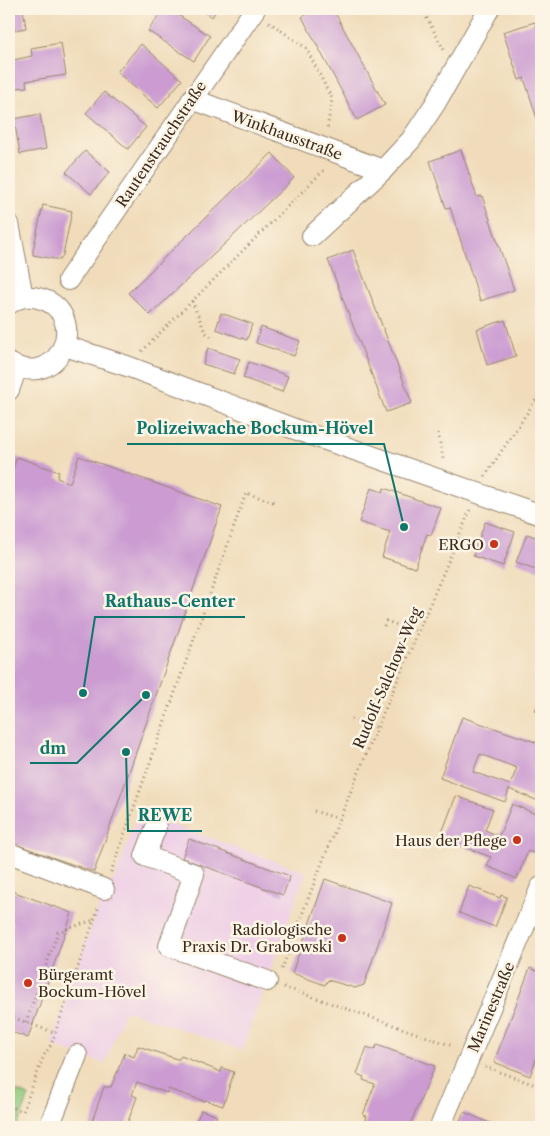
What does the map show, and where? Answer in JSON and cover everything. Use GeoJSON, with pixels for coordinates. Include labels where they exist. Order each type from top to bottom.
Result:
{"type":"FeatureCollection","features":[{"type":"Feature","properties":{"kind":"street","name":"Rautenstrauchstraße"},"geometry":{"type":"LineString","coordinates":[[68,280],[255,9]]}},
{"type":"Feature","properties":{"kind":"street"},"geometry":{"type":"LineString","coordinates":[[312,236],[411,140],[455,70],[489,9]]}},
{"type":"Feature","properties":{"kind":"street","name":"Winkhausstraße"},"geometry":{"type":"LineString","coordinates":[[192,99],[382,170]]}},
{"type":"Feature","properties":{"kind":"street"},"geometry":{"type":"LineString","coordinates":[[9,224],[16,301],[33,297],[44,299],[53,304],[61,313],[67,334],[65,346],[54,361],[46,366],[26,370],[13,365],[9,390]]}},
{"type":"Feature","properties":{"kind":"street"},"geometry":{"type":"LineString","coordinates":[[65,346],[127,366],[300,431],[541,515]]}},
{"type":"Feature","properties":{"kind":"street"},"geometry":{"type":"LineString","coordinates":[[156,827],[145,856],[194,874],[169,946],[272,983]]}},
{"type":"Feature","properties":{"kind":"street"},"geometry":{"type":"LineString","coordinates":[[9,853],[104,889]]}},
{"type":"Feature","properties":{"kind":"street","name":"Marinestraße"},"geometry":{"type":"LineString","coordinates":[[440,1127],[541,887]]}},
{"type":"Feature","properties":{"kind":"street"},"geometry":{"type":"LineString","coordinates":[[49,1127],[77,1055]]}},
{"type":"Feature","properties":{"kind":"path"},"geometry":{"type":"LineString","coordinates":[[422,9],[455,70]]}},
{"type":"Feature","properties":{"kind":"path"},"geometry":{"type":"LineString","coordinates":[[127,366],[192,301],[332,151],[332,99],[306,48],[279,29]]}},
{"type":"Feature","properties":{"kind":"path"},"geometry":{"type":"LineString","coordinates":[[192,301],[205,332],[214,339]]}},
{"type":"Feature","properties":{"kind":"path","name":"Rudolf-Salchow-Weg"},"geometry":{"type":"LineString","coordinates":[[272,983],[486,473],[541,392]]}},
{"type":"Feature","properties":{"kind":"path"},"geometry":{"type":"LineString","coordinates":[[438,433],[449,482]]}},
{"type":"Feature","properties":{"kind":"path"},"geometry":{"type":"LineString","coordinates":[[9,1106],[23,1111],[44,1055],[51,1045],[104,889],[246,493],[274,502]]}},
{"type":"Feature","properties":{"kind":"path"},"geometry":{"type":"LineString","coordinates":[[384,626],[386,621],[418,632]]}},
{"type":"Feature","properties":{"kind":"path"},"geometry":{"type":"LineString","coordinates":[[351,719],[378,728]]}},
{"type":"Feature","properties":{"kind":"path"},"geometry":{"type":"LineString","coordinates":[[314,811],[340,819]]}},
{"type":"Feature","properties":{"kind":"path"},"geometry":{"type":"LineString","coordinates":[[26,1022],[58,932],[95,920]]}},
{"type":"Feature","properties":{"kind":"path"},"geometry":{"type":"LineString","coordinates":[[272,983],[470,1057],[541,1087]]}},
{"type":"Feature","properties":{"kind":"path"},"geometry":{"type":"LineString","coordinates":[[9,1016],[55,1033]]}},
{"type":"Feature","properties":{"kind":"shaded area"},"geometry":{"type":"Polygon","coordinates":[[[138,813],[306,872],[242,1050],[125,1010],[105,1064],[51,1045],[104,889],[115,878],[138,813]]]}},
{"type":"Feature","properties":{"kind":"green space"},"geometry":{"type":"Polygon","coordinates":[[[9,1088],[29,1096],[17,1127],[9,1127],[9,1088]]]}},
{"type":"Feature","properties":{"kind":"building"},"geometry":{"type":"Polygon","coordinates":[[[9,9],[23,9],[26,28],[9,31],[9,9]]]}},
{"type":"Feature","properties":{"kind":"building"},"geometry":{"type":"Polygon","coordinates":[[[163,9],[169,9],[210,36],[194,61],[148,31],[163,9]]]}},
{"type":"Feature","properties":{"kind":"building"},"geometry":{"type":"Polygon","coordinates":[[[200,9],[217,9],[212,17],[200,9]]]}},
{"type":"Feature","properties":{"kind":"building"},"geometry":{"type":"Polygon","coordinates":[[[318,9],[333,9],[385,105],[357,120],[302,17],[318,9]]]}},
{"type":"Feature","properties":{"kind":"building"},"geometry":{"type":"Polygon","coordinates":[[[535,22],[541,40],[541,131],[524,78],[519,80],[503,32],[535,22]]]}},
{"type":"Feature","properties":{"kind":"building"},"geometry":{"type":"Polygon","coordinates":[[[61,43],[66,75],[26,81],[27,87],[16,88],[15,82],[11,83],[9,61],[32,56],[31,48],[61,43]]]}},
{"type":"Feature","properties":{"kind":"building"},"geometry":{"type":"Polygon","coordinates":[[[141,44],[182,80],[158,108],[117,72],[141,44]]]}},
{"type":"Feature","properties":{"kind":"building"},"geometry":{"type":"Polygon","coordinates":[[[104,92],[146,127],[128,149],[86,113],[104,92]]]}},
{"type":"Feature","properties":{"kind":"building"},"geometry":{"type":"Polygon","coordinates":[[[40,114],[46,149],[20,154],[14,119],[40,114]]]}},
{"type":"Feature","properties":{"kind":"building"},"geometry":{"type":"Polygon","coordinates":[[[461,150],[477,197],[482,196],[514,290],[480,301],[450,207],[446,208],[430,161],[461,150]]]}},
{"type":"Feature","properties":{"kind":"building"},"geometry":{"type":"Polygon","coordinates":[[[85,151],[110,172],[91,194],[66,172],[85,151]]]}},
{"type":"Feature","properties":{"kind":"building"},"geometry":{"type":"Polygon","coordinates":[[[272,153],[294,178],[150,315],[128,293],[272,153]]]}},
{"type":"Feature","properties":{"kind":"building"},"geometry":{"type":"Polygon","coordinates":[[[43,205],[72,211],[63,255],[60,260],[33,255],[43,205]]]}},
{"type":"Feature","properties":{"kind":"building"},"geometry":{"type":"Polygon","coordinates":[[[353,250],[412,403],[386,412],[328,260],[353,250]]]}},
{"type":"Feature","properties":{"kind":"building"},"geometry":{"type":"Polygon","coordinates":[[[221,313],[252,324],[247,340],[216,329],[221,313]]]}},
{"type":"Feature","properties":{"kind":"building"},"geometry":{"type":"Polygon","coordinates":[[[505,320],[516,356],[487,365],[477,329],[505,320]]]}},
{"type":"Feature","properties":{"kind":"building"},"geometry":{"type":"Polygon","coordinates":[[[261,327],[300,341],[294,356],[256,343],[261,327]]]}},
{"type":"Feature","properties":{"kind":"building"},"geometry":{"type":"Polygon","coordinates":[[[208,348],[240,359],[234,374],[203,364],[208,348]]]}},
{"type":"Feature","properties":{"kind":"building"},"geometry":{"type":"Polygon","coordinates":[[[249,362],[288,376],[282,392],[243,378],[249,362]]]}},
{"type":"Feature","properties":{"kind":"building"},"geometry":{"type":"Polygon","coordinates":[[[541,449],[541,462],[537,461],[541,449]]]}},
{"type":"Feature","properties":{"kind":"building"},"geometry":{"type":"Polygon","coordinates":[[[79,456],[222,507],[94,872],[9,842],[9,519],[14,506],[9,504],[9,480],[17,457],[59,472],[57,478],[70,483],[79,456]]]}},
{"type":"Feature","properties":{"kind":"building"},"geometry":{"type":"Polygon","coordinates":[[[371,488],[383,492],[384,488],[441,508],[431,535],[427,534],[415,568],[382,557],[390,532],[359,522],[371,488]]]}},
{"type":"Feature","properties":{"kind":"building","name":"ERGO"},"geometry":{"type":"Polygon","coordinates":[[[485,522],[515,532],[503,566],[473,556],[485,522]]]}},
{"type":"Feature","properties":{"kind":"building"},"geometry":{"type":"Polygon","coordinates":[[[527,534],[541,539],[541,571],[516,562],[527,534]]]}},
{"type":"Feature","properties":{"kind":"building"},"geometry":{"type":"Polygon","coordinates":[[[541,695],[541,714],[535,711],[541,695]]]}},
{"type":"Feature","properties":{"kind":"building"},"geometry":{"type":"Polygon","coordinates":[[[462,717],[541,744],[541,802],[509,789],[505,802],[440,778],[462,717]],[[480,754],[473,772],[510,785],[517,768],[480,754]]]}},
{"type":"Feature","properties":{"kind":"building"},"geometry":{"type":"Polygon","coordinates":[[[456,796],[493,809],[485,830],[499,836],[512,804],[541,816],[535,834],[540,835],[533,853],[528,851],[517,879],[487,866],[491,857],[440,838],[456,796]]]}},
{"type":"Feature","properties":{"kind":"building"},"geometry":{"type":"Polygon","coordinates":[[[189,839],[290,876],[283,895],[182,858],[189,839]]]}},
{"type":"Feature","properties":{"kind":"building","name":"Radiologische Praxis Dr. Grabowski"},"geometry":{"type":"Polygon","coordinates":[[[325,879],[392,903],[364,985],[355,988],[328,980],[325,985],[292,973],[325,879]]]}},
{"type":"Feature","properties":{"kind":"building"},"geometry":{"type":"Polygon","coordinates":[[[469,886],[500,898],[501,895],[507,897],[495,927],[459,913],[469,886]]]}},
{"type":"Feature","properties":{"kind":"building","name":"Bürgeramt Bockum-Hövel"},"geometry":{"type":"Polygon","coordinates":[[[9,890],[72,913],[28,1038],[9,1031],[9,935],[13,923],[9,921],[9,890]]]}},
{"type":"Feature","properties":{"kind":"building"},"geometry":{"type":"Polygon","coordinates":[[[530,968],[541,973],[541,1046],[530,1076],[494,1062],[530,968]]]}},
{"type":"Feature","properties":{"kind":"building"},"geometry":{"type":"Polygon","coordinates":[[[377,1045],[435,1066],[409,1127],[364,1127],[367,1116],[363,1115],[375,1084],[363,1080],[364,1077],[357,1074],[367,1047],[374,1050],[377,1045]]]}},
{"type":"Feature","properties":{"kind":"building"},"geometry":{"type":"Polygon","coordinates":[[[138,1046],[177,1059],[181,1056],[221,1072],[222,1068],[234,1072],[223,1106],[168,1089],[167,1093],[137,1082],[132,1095],[137,1097],[126,1127],[90,1127],[104,1087],[111,1087],[125,1053],[134,1057],[138,1046]]]}},
{"type":"Feature","properties":{"kind":"building"},"geometry":{"type":"Polygon","coordinates":[[[201,1110],[217,1116],[212,1127],[194,1127],[201,1110]]]}},
{"type":"Feature","properties":{"kind":"building"},"geometry":{"type":"Polygon","coordinates":[[[464,1112],[499,1127],[457,1127],[464,1112]]]}},
{"type":"Feature","properties":{"kind":"place","name":"Polizeiwache Bockum-Hövel"},"geometry":{"type":"Point","coordinates":[404,527]}},
{"type":"Feature","properties":{"kind":"place","name":"ERGO"},"geometry":{"type":"Point","coordinates":[494,544]}},
{"type":"Feature","properties":{"kind":"place","name":"Rathaus-Center"},"geometry":{"type":"Point","coordinates":[83,693]}},
{"type":"Feature","properties":{"kind":"place","name":"dm"},"geometry":{"type":"Point","coordinates":[146,695]}},
{"type":"Feature","properties":{"kind":"place","name":"REWE"},"geometry":{"type":"Point","coordinates":[126,752]}},
{"type":"Feature","properties":{"kind":"place","name":"Haus der Pflege"},"geometry":{"type":"Point","coordinates":[517,840]}},
{"type":"Feature","properties":{"kind":"place","name":"Radiologische Praxis Dr. Grabowski"},"geometry":{"type":"Point","coordinates":[342,938]}},
{"type":"Feature","properties":{"kind":"place","name":"Bürgeramt Bockum-Hövel"},"geometry":{"type":"Point","coordinates":[28,983]}}]}
